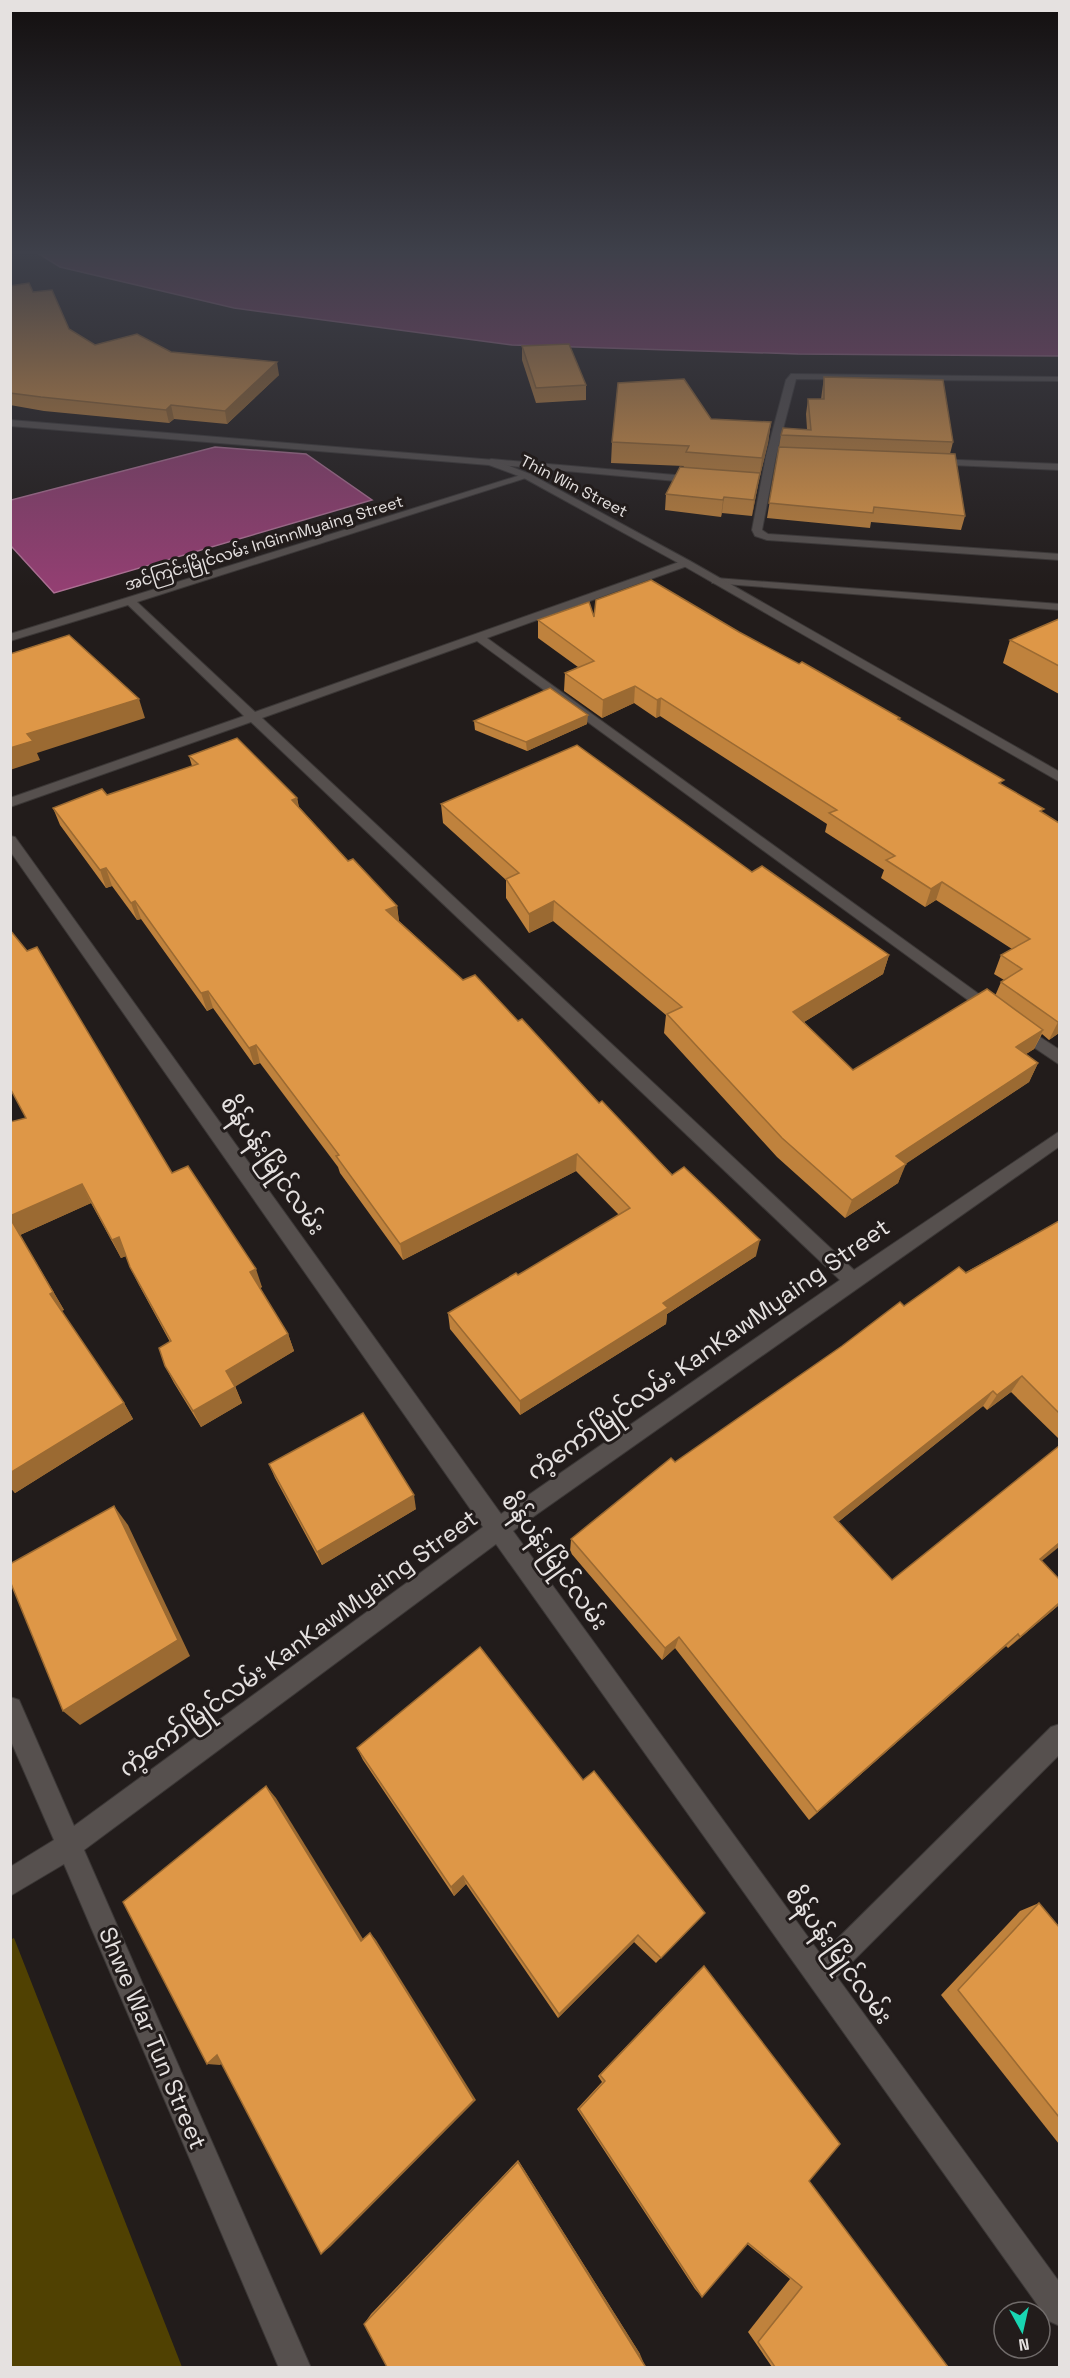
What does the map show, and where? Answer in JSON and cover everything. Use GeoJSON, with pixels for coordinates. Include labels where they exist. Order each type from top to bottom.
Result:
{"type":"FeatureCollection","features":[{"type":"Feature","properties":{"kind":"street"},"geometry":{"type":"LineString","coordinates":[[1059,378],[794,376],[790,380],[771,456],[757,530],[759,534],[767,537],[1059,556]]}},
{"type":"Feature","properties":{"kind":"street","name":"Thin Win Street"},"geometry":{"type":"LineString","coordinates":[[10,423],[491,462],[526,476],[686,563],[1059,778]]}},
{"type":"Feature","properties":{"kind":"street"},"geometry":{"type":"LineString","coordinates":[[771,456],[783,456]]}},
{"type":"Feature","properties":{"kind":"street"},"geometry":{"type":"LineString","coordinates":[[491,462],[708,481]]}},
{"type":"Feature","properties":{"kind":"street"},"geometry":{"type":"LineString","coordinates":[[921,462],[1059,467]]}},
{"type":"Feature","properties":{"kind":"street","name":"အင်ကြင်းမြိုင်လမ်း InGinnMyaing Street"},"geometry":{"type":"LineString","coordinates":[[10,638],[526,476]]}},
{"type":"Feature","properties":{"kind":"street"},"geometry":{"type":"LineString","coordinates":[[754,484],[766,485]]}},
{"type":"Feature","properties":{"kind":"street"},"geometry":{"type":"LineString","coordinates":[[10,803],[686,563]]}},
{"type":"Feature","properties":{"kind":"street"},"geometry":{"type":"LineString","coordinates":[[716,581],[1059,608]]}},
{"type":"Feature","properties":{"kind":"street"},"geometry":{"type":"LineString","coordinates":[[130,601],[852,1280]]}},
{"type":"Feature","properties":{"kind":"street"},"geometry":{"type":"LineString","coordinates":[[477,636],[1059,1059]]}},
{"type":"Feature","properties":{"kind":"street","name":"စိန်ပန်းမြိုင်လမ်း"},"geometry":{"type":"LineString","coordinates":[[10,840],[498,1529],[820,1974],[1059,2310]]}},
{"type":"Feature","properties":{"kind":"street","name":"ကံ့ကော်မြိုင်လမ်း KanKawMyaing Street"},"geometry":{"type":"LineString","coordinates":[[10,1883],[69,1845],[498,1529],[1059,1137]]}},
{"type":"Feature","properties":{"kind":"street","name":"Shwe War Tun Street"},"geometry":{"type":"LineString","coordinates":[[10,1709],[295,2367]]}},
{"type":"Feature","properties":{"kind":"street"},"geometry":{"type":"LineString","coordinates":[[820,1974],[1059,1736]]}},
{"type":"Feature","properties":{"kind":"shaded area"},"geometry":{"type":"Polygon","coordinates":[[[215,447],[306,454],[372,500],[54,593],[11,546],[11,500],[215,447]]]}},
{"type":"Feature","properties":{"kind":"shaded area"},"geometry":{"type":"Polygon","coordinates":[[[14,1938],[182,2367],[11,2367],[10,1940],[14,1938]]]}},
{"type":"Feature","properties":{"kind":"building"},"geometry":{"type":"Polygon","coordinates":[[[10,365],[274,365],[225,411],[171,405],[166,410],[10,393],[10,365]]]}},
{"type":"Feature","properties":{"kind":"building"},"geometry":{"type":"Polygon","coordinates":[[[528,365],[578,365],[586,385],[536,388],[528,365]]]}},
{"type":"Feature","properties":{"kind":"building"},"geometry":{"type":"Polygon","coordinates":[[[824,377],[943,380],[953,442],[781,435],[783,428],[811,430],[808,399],[824,399],[824,377]]]}},
{"type":"Feature","properties":{"kind":"building"},"geometry":{"type":"Polygon","coordinates":[[[684,379],[711,419],[771,422],[762,458],[686,452],[689,446],[612,442],[618,383],[684,379]]]}},
{"type":"Feature","properties":{"kind":"building"},"geometry":{"type":"Polygon","coordinates":[[[779,447],[955,454],[965,516],[874,507],[873,513],[769,503],[779,447]]]}},
{"type":"Feature","properties":{"kind":"building"},"geometry":{"type":"Polygon","coordinates":[[[680,467],[760,473],[754,500],[724,497],[723,500],[666,494],[680,467]]]}},
{"type":"Feature","properties":{"kind":"building"},"geometry":{"type":"Polygon","coordinates":[[[651,580],[739,632],[799,664],[802,662],[900,718],[898,719],[1004,780],[999,783],[1044,809],[1040,811],[1059,823],[1058,1022],[1001,982],[1022,969],[1001,955],[1030,939],[942,882],[931,889],[886,860],[895,856],[829,813],[837,810],[661,698],[657,700],[635,686],[603,700],[565,673],[594,661],[538,620],[589,602],[594,617],[596,600],[651,580]]]}},
{"type":"Feature","properties":{"kind":"building"},"geometry":{"type":"Polygon","coordinates":[[[1059,619],[1059,666],[1010,640],[1059,619]]]}},
{"type":"Feature","properties":{"kind":"building"},"geometry":{"type":"Polygon","coordinates":[[[69,635],[139,699],[27,734],[33,741],[10,748],[10,654],[69,635]]]}},
{"type":"Feature","properties":{"kind":"building"},"geometry":{"type":"Polygon","coordinates":[[[550,688],[588,715],[526,742],[474,721],[550,688]]]}},
{"type":"Feature","properties":{"kind":"building"},"geometry":{"type":"Polygon","coordinates":[[[237,738],[297,798],[292,800],[348,861],[353,859],[397,906],[386,910],[463,980],[475,975],[518,1021],[522,1019],[599,1103],[602,1101],[672,1175],[684,1167],[760,1240],[663,1303],[668,1308],[520,1401],[448,1313],[516,1273],[518,1275],[630,1208],[577,1154],[400,1244],[336,1156],[339,1155],[256,1045],[249,1048],[208,991],[201,993],[135,901],[131,903],[106,868],[100,870],[53,808],[102,789],[107,795],[198,764],[189,756],[237,738]]]}},
{"type":"Feature","properties":{"kind":"building"},"geometry":{"type":"Polygon","coordinates":[[[577,745],[752,872],[762,866],[889,955],[793,1012],[853,1070],[987,989],[1043,1030],[1016,1047],[1038,1063],[896,1156],[906,1164],[852,1200],[782,1138],[667,1014],[682,1007],[554,901],[529,914],[506,879],[519,873],[441,804],[577,745]]]}},
{"type":"Feature","properties":{"kind":"building"},"geometry":{"type":"Polygon","coordinates":[[[10,930],[27,951],[37,947],[172,1173],[188,1166],[256,1269],[250,1272],[288,1334],[226,1371],[235,1387],[193,1411],[165,1366],[159,1348],[171,1341],[130,1267],[119,1237],[112,1240],[82,1184],[10,1216],[10,1122],[26,1118],[10,1088],[10,930]]]}},
{"type":"Feature","properties":{"kind":"building"},"geometry":{"type":"Polygon","coordinates":[[[10,1218],[53,1292],[50,1294],[124,1403],[10,1473],[10,1218]]]}},
{"type":"Feature","properties":{"kind":"building"},"geometry":{"type":"Polygon","coordinates":[[[1059,1221],[1059,1413],[1022,1376],[997,1395],[993,1391],[834,1517],[892,1580],[1059,1446],[1059,1543],[1040,1559],[1059,1579],[1059,1603],[1020,1637],[1018,1634],[817,1812],[679,1637],[665,1648],[571,1539],[671,1458],[675,1462],[842,1346],[900,1302],[904,1306],[959,1267],[966,1273],[1059,1221]]]}},
{"type":"Feature","properties":{"kind":"building"},"geometry":{"type":"Polygon","coordinates":[[[363,1413],[414,1495],[317,1552],[269,1464],[363,1413]]]}},
{"type":"Feature","properties":{"kind":"building"},"geometry":{"type":"Polygon","coordinates":[[[114,1506],[178,1640],[63,1711],[10,1581],[10,1564],[114,1506]]]}},
{"type":"Feature","properties":{"kind":"building"},"geometry":{"type":"Polygon","coordinates":[[[480,1647],[583,1780],[594,1771],[705,1913],[661,1958],[638,1935],[559,2014],[463,1876],[451,1887],[357,1748],[480,1647]]]}},
{"type":"Feature","properties":{"kind":"building"},"geometry":{"type":"Polygon","coordinates":[[[266,1786],[361,1941],[370,1933],[474,2100],[321,2254],[217,2055],[207,2064],[123,1902],[266,1786]]]}},
{"type":"Feature","properties":{"kind":"building"},"geometry":{"type":"Polygon","coordinates":[[[1039,1903],[1059,1927],[1059,2117],[958,1990],[1039,1903]]]}},
{"type":"Feature","properties":{"kind":"building"},"geometry":{"type":"Polygon","coordinates":[[[704,1966],[840,2144],[809,2181],[948,2367],[775,2367],[758,2342],[802,2287],[748,2243],[702,2297],[579,2109],[605,2081],[600,2075],[704,1966]]]}},
{"type":"Feature","properties":{"kind":"building"},"geometry":{"type":"Polygon","coordinates":[[[518,2162],[645,2366],[387,2367],[364,2324],[518,2162]]]}}]}
